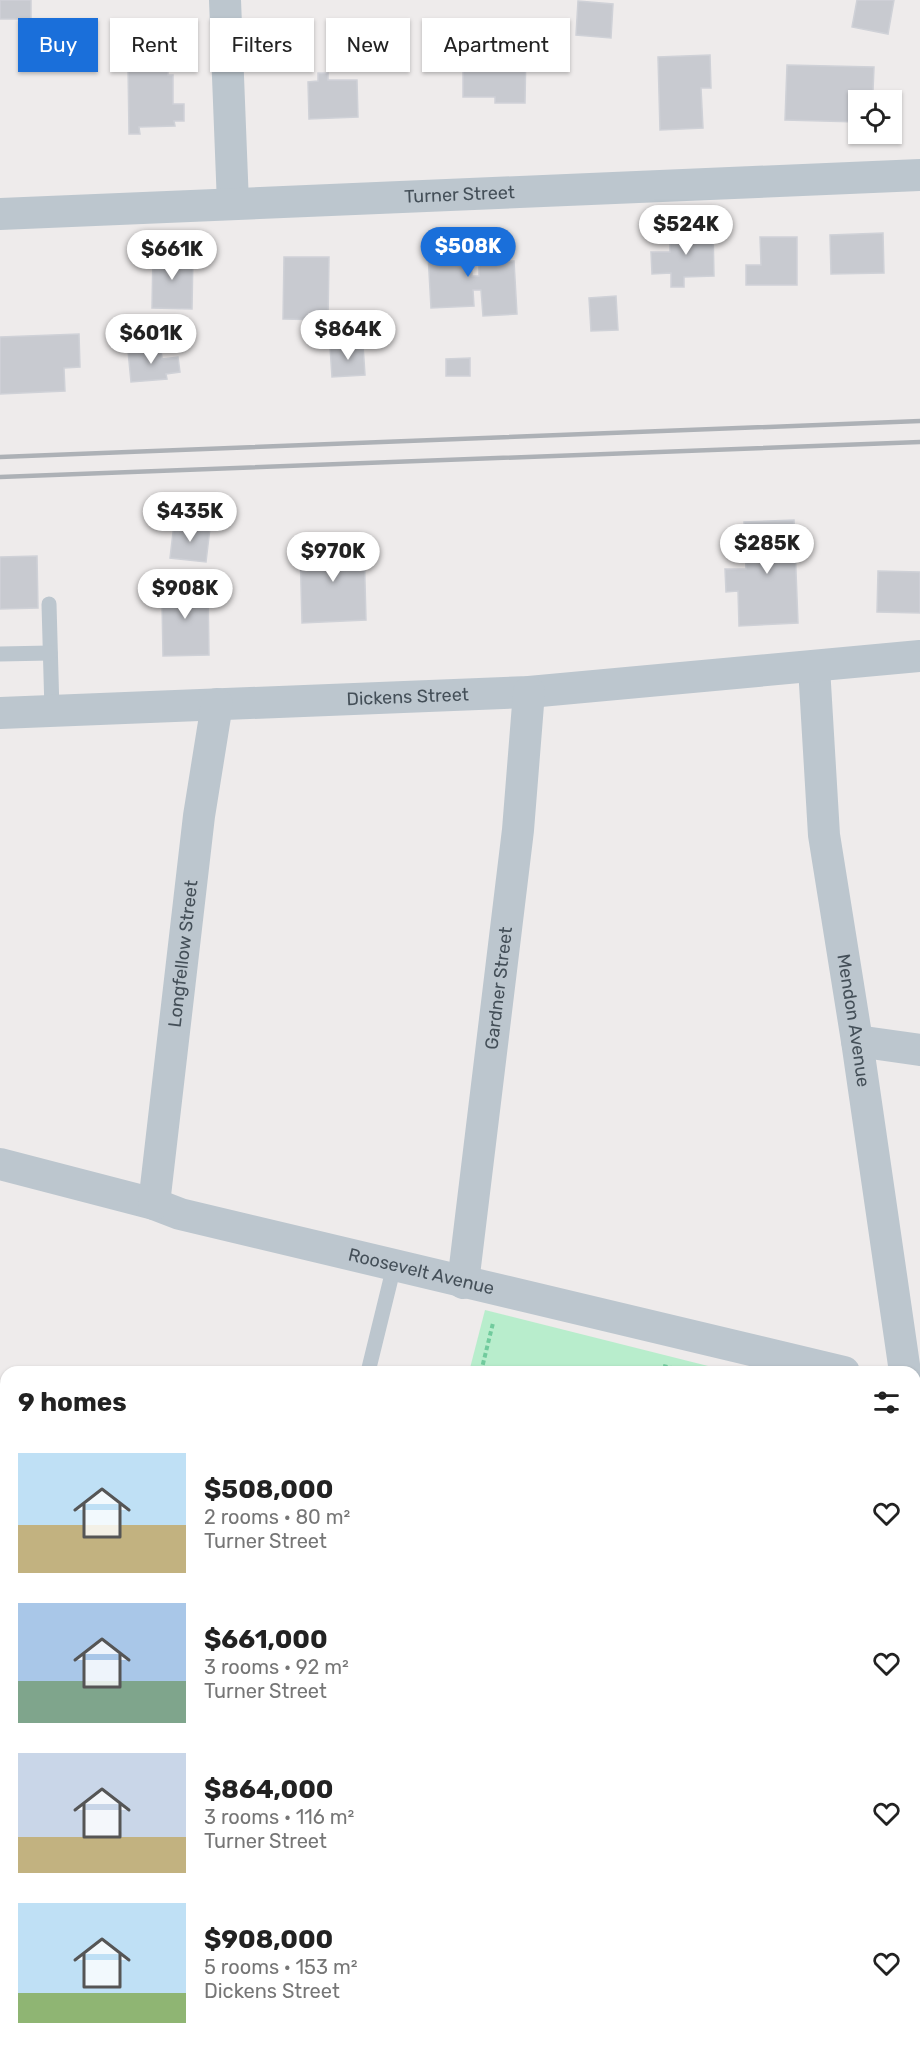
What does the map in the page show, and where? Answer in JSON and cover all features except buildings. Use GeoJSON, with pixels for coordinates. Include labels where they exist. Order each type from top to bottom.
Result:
{"type":"FeatureCollection","features":[{"type":"Feature","properties":{"kind":"street"},"geometry":{"type":"LineString","coordinates":[[225,0],[233,204]]}},
{"type":"Feature","properties":{"kind":"street","name":"Turner Street"},"geometry":{"type":"LineString","coordinates":[[0,214],[920,175]]}},
{"type":"Feature","properties":{"kind":"street","name":"Dickens Street"},"geometry":{"type":"LineString","coordinates":[[0,713],[529,692],[920,656]]}},
{"type":"Feature","properties":{"kind":"street","name":"Mendon Avenue"},"geometry":{"type":"LineString","coordinates":[[814,666],[824,835],[857,1041],[904,1366]]}},
{"type":"Feature","properties":{"kind":"street","name":"Gardner Street"},"geometry":{"type":"LineString","coordinates":[[463,1283],[518,830],[529,692]]}},
{"type":"Feature","properties":{"kind":"street","name":"Longfellow Street"},"geometry":{"type":"LineString","coordinates":[[154,1204],[198,828],[217,704]]}},
{"type":"Feature","properties":{"kind":"street"},"geometry":{"type":"LineString","coordinates":[[857,1041],[920,1050]]}},
{"type":"Feature","properties":{"kind":"street","name":"Roosevelt Avenue"},"geometry":{"type":"LineString","coordinates":[[0,1164],[154,1204],[180,1214],[818,1366]]}},
{"type":"Feature","properties":{"kind":"lane"},"geometry":{"type":"LineString","coordinates":[[49,604],[52,711]]}},
{"type":"Feature","properties":{"kind":"lane"},"geometry":{"type":"LineString","coordinates":[[0,654],[50,652]]}},
{"type":"Feature","properties":{"kind":"lane"},"geometry":{"type":"LineString","coordinates":[[369,1366],[394,1266]]}},
{"type":"Feature","properties":{"kind":"path"},"geometry":{"type":"LineString","coordinates":[[482,1366],[493,1323]]}},
{"type":"Feature","properties":{"kind":"green space"},"geometry":{"type":"Polygon","coordinates":[[[485,1310],[708,1366],[471,1366],[485,1310]]]}},
{"type":"Feature","properties":{"kind":"railway"},"geometry":{"type":"LineString","coordinates":[[0,457],[920,421]]}},
{"type":"Feature","properties":{"kind":"railway"},"geometry":{"type":"LineString","coordinates":[[0,477],[920,442]]}}]}
